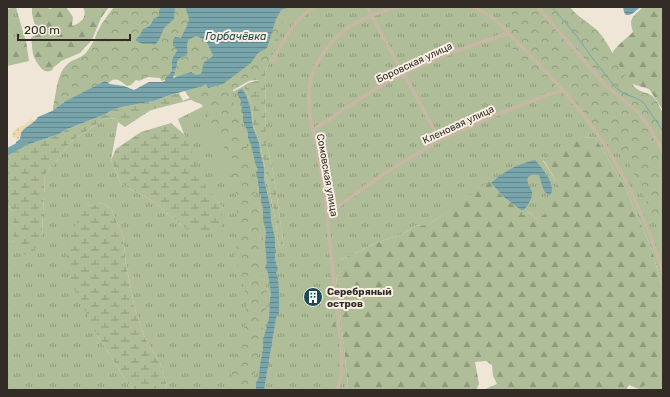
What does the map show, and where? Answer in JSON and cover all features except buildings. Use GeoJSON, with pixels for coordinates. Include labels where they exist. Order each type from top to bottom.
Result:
{"type":"FeatureCollection","features":[{"type":"Feature","properties":{"kind":"street"},"geometry":{"type":"LineString","coordinates":[[273,62],[291,30],[312,7]]}},
{"type":"Feature","properties":{"kind":"street"},"geometry":{"type":"LineString","coordinates":[[368,7],[440,140]]}},
{"type":"Feature","properties":{"kind":"street","name":"Сомовская улица"},"geometry":{"type":"LineString","coordinates":[[337,390],[340,378],[341,355],[328,213],[310,112],[310,81],[318,59],[329,44],[344,30],[371,15],[397,7]]}},
{"type":"Feature","properties":{"kind":"street"},"geometry":{"type":"LineString","coordinates":[[473,7],[492,17],[503,27],[591,123],[628,183],[652,241],[663,274]]}},
{"type":"Feature","properties":{"kind":"street"},"geometry":{"type":"LineString","coordinates":[[538,7],[606,86],[638,112],[663,151]]}},
{"type":"Feature","properties":{"kind":"street","name":"Боровская улица"},"geometry":{"type":"LineString","coordinates":[[313,130],[361,98],[403,74],[448,54],[508,33]]}},
{"type":"Feature","properties":{"kind":"street","name":"Кленовая улица"},"geometry":{"type":"LineString","coordinates":[[328,213],[385,173],[440,140],[498,114],[552,93],[563,92]]}},
{"type":"Feature","properties":{"kind":"green space"},"geometry":{"type":"Polygon","coordinates":[[[16,7],[26,41],[7,34],[7,9],[16,7]]]}},
{"type":"Feature","properties":{"kind":"green space"},"geometry":{"type":"Polygon","coordinates":[[[32,7],[48,7],[49,9],[66,7],[73,17],[72,26],[83,19],[85,14],[83,7],[109,7],[101,18],[92,40],[80,53],[61,61],[52,70],[47,71],[39,66],[33,54],[31,38],[37,33],[32,14],[32,7]]]}},
{"type":"Feature","properties":{"kind":"green space"},"geometry":{"type":"Polygon","coordinates":[[[114,7],[296,7],[285,12],[270,58],[256,77],[233,90],[234,106],[242,123],[242,131],[245,136],[256,184],[254,198],[260,211],[263,237],[261,270],[268,297],[251,390],[229,390],[233,366],[246,322],[246,304],[245,292],[235,256],[239,229],[237,199],[234,183],[216,146],[210,129],[208,113],[201,104],[193,101],[189,97],[179,78],[175,76],[162,81],[160,78],[148,77],[139,81],[136,80],[131,85],[127,86],[119,80],[112,80],[106,85],[54,112],[53,107],[56,89],[62,71],[70,62],[82,56],[86,52],[93,43],[101,25],[114,7]]]}},
{"type":"Feature","properties":{"kind":"green space"},"geometry":{"type":"Polygon","coordinates":[[[290,7],[545,7],[663,148],[663,290],[652,250],[625,187],[595,137],[581,138],[543,161],[557,184],[559,195],[558,200],[549,200],[547,213],[536,219],[530,212],[522,215],[522,211],[502,196],[491,181],[428,225],[414,226],[403,234],[376,243],[340,260],[340,275],[336,276],[348,385],[346,390],[164,390],[167,386],[160,363],[145,338],[135,309],[126,264],[123,235],[111,209],[102,203],[87,206],[97,335],[128,384],[134,390],[7,390],[7,205],[13,211],[13,242],[42,235],[45,175],[72,141],[104,119],[116,119],[118,122],[111,160],[121,184],[153,201],[187,230],[223,208],[206,188],[178,119],[244,86],[252,104],[253,125],[260,143],[278,240],[280,247],[284,247],[273,171],[266,142],[265,72],[274,53],[276,19],[290,7]]]}},
{"type":"Feature","properties":{"kind":"green space"},"geometry":{"type":"Polygon","coordinates":[[[503,7],[570,7],[602,36],[624,74],[635,88],[651,95],[657,101],[663,113],[663,238],[627,159],[573,113],[545,78],[519,59],[510,45],[509,35],[512,15],[503,7]]]}},
{"type":"Feature","properties":{"kind":"green space"},"geometry":{"type":"Polygon","coordinates":[[[643,7],[663,7],[663,110],[649,89],[615,79],[613,71],[612,53],[617,46],[633,32],[631,24],[632,18],[643,7]]]}},
{"type":"Feature","properties":{"kind":"green space"},"geometry":{"type":"Polygon","coordinates":[[[276,19],[281,32],[274,53],[265,72],[266,142],[273,171],[284,247],[280,247],[278,240],[260,143],[253,125],[252,104],[244,86],[248,83],[260,80],[240,81],[276,19]]]}},
{"type":"Feature","properties":{"kind":"green space"},"geometry":{"type":"Polygon","coordinates":[[[7,34],[26,41],[29,61],[7,66],[7,34]]]}},
{"type":"Feature","properties":{"kind":"green space"},"geometry":{"type":"Polygon","coordinates":[[[179,93],[183,101],[192,97],[202,97],[151,110],[125,127],[116,119],[104,119],[72,141],[45,175],[42,235],[33,253],[25,255],[13,241],[13,211],[7,205],[7,154],[24,146],[59,134],[117,108],[154,101],[179,93]]]}},
{"type":"Feature","properties":{"kind":"green space"},"geometry":{"type":"Polygon","coordinates":[[[171,123],[185,135],[206,187],[223,208],[221,229],[205,235],[187,230],[153,201],[121,184],[111,160],[116,149],[141,132],[171,123]]]}},
{"type":"Feature","properties":{"kind":"green space"},"geometry":{"type":"Polygon","coordinates":[[[202,133],[224,133],[224,153],[202,153],[202,133]]]}},
{"type":"Feature","properties":{"kind":"green space"},"geometry":{"type":"Polygon","coordinates":[[[595,137],[625,187],[652,250],[663,290],[663,389],[641,390],[629,385],[626,390],[483,390],[497,384],[493,376],[492,365],[486,361],[475,362],[479,384],[476,390],[346,390],[348,385],[336,276],[340,275],[340,260],[376,243],[403,234],[414,226],[428,225],[491,180],[502,196],[522,211],[522,215],[530,212],[536,219],[547,213],[546,203],[549,200],[557,200],[558,196],[555,180],[543,158],[581,138],[595,137]]]}},
{"type":"Feature","properties":{"kind":"green space"},"geometry":{"type":"Polygon","coordinates":[[[234,158],[234,172],[210,172],[210,159],[234,158]]]}},
{"type":"Feature","properties":{"kind":"green space"},"geometry":{"type":"Polygon","coordinates":[[[102,203],[111,209],[123,235],[126,264],[135,309],[145,338],[160,363],[167,386],[164,390],[134,390],[128,384],[97,335],[69,278],[67,248],[72,231],[87,206],[102,203]]]}},
{"type":"Feature","properties":{"kind":"green space"},"geometry":{"type":"Polygon","coordinates":[[[328,317],[335,320],[336,327],[333,329],[328,324],[326,325],[324,323],[324,319],[328,317]]]}},
{"type":"Feature","properties":{"kind":"green space"},"geometry":{"type":"Polygon","coordinates":[[[663,378],[663,390],[637,390],[647,384],[663,378]]]}},
{"type":"Feature","properties":{"kind":"sand"},"geometry":{"type":"Polygon","coordinates":[[[31,119],[35,121],[23,130],[18,140],[12,137],[13,131],[23,126],[31,119]]]}},
{"type":"Feature","properties":{"kind":"water"},"geometry":{"type":"Polygon","coordinates":[[[161,7],[175,7],[174,19],[164,28],[159,40],[155,45],[143,44],[136,41],[143,29],[150,26],[153,19],[159,16],[161,7]]]}},
{"type":"Feature","properties":{"kind":"water","name":"Горбачёвка"},"geometry":{"type":"Polygon","coordinates":[[[186,7],[290,7],[281,10],[276,19],[267,48],[258,53],[251,63],[223,84],[208,88],[206,84],[202,87],[154,101],[117,108],[59,134],[18,149],[16,142],[20,139],[21,133],[38,117],[52,111],[66,101],[105,81],[110,84],[124,86],[134,90],[149,82],[165,81],[172,71],[175,72],[173,78],[191,72],[196,75],[201,74],[204,62],[213,55],[206,41],[196,36],[188,40],[187,55],[179,59],[175,71],[172,70],[172,60],[177,51],[173,46],[173,40],[175,37],[181,38],[189,21],[186,7]]]}},
{"type":"Feature","properties":{"kind":"water"},"geometry":{"type":"Polygon","coordinates":[[[623,7],[641,7],[632,14],[626,15],[623,7]]]}},
{"type":"Feature","properties":{"kind":"water"},"geometry":{"type":"Polygon","coordinates":[[[242,89],[246,95],[250,107],[253,128],[259,143],[275,239],[275,260],[278,269],[276,273],[278,278],[279,313],[276,318],[264,390],[256,390],[256,383],[259,377],[263,338],[269,318],[271,295],[268,273],[265,267],[267,265],[265,244],[266,231],[256,172],[258,169],[243,121],[243,114],[241,111],[242,106],[240,105],[241,101],[237,94],[239,90],[242,89]]]}},
{"type":"Feature","properties":{"kind":"water"},"geometry":{"type":"Polygon","coordinates":[[[535,160],[550,181],[552,190],[551,194],[549,195],[544,191],[539,175],[534,174],[529,176],[528,184],[532,192],[532,197],[524,210],[521,210],[505,198],[491,183],[512,168],[535,160]]]}},
{"type":"Feature","properties":{"kind":"waterway"},"geometry":{"type":"LineString","coordinates":[[552,7],[575,34],[615,87],[623,93],[643,102],[663,131]]}},
{"type":"Feature","properties":{"kind":"waterway"},"geometry":{"type":"LineString","coordinates":[[7,152],[24,142]]}},
{"type":"Feature","properties":{"kind":"place","name":"Серебряный остров"},"geometry":{"type":"Point","coordinates":[313,297]}}]}
